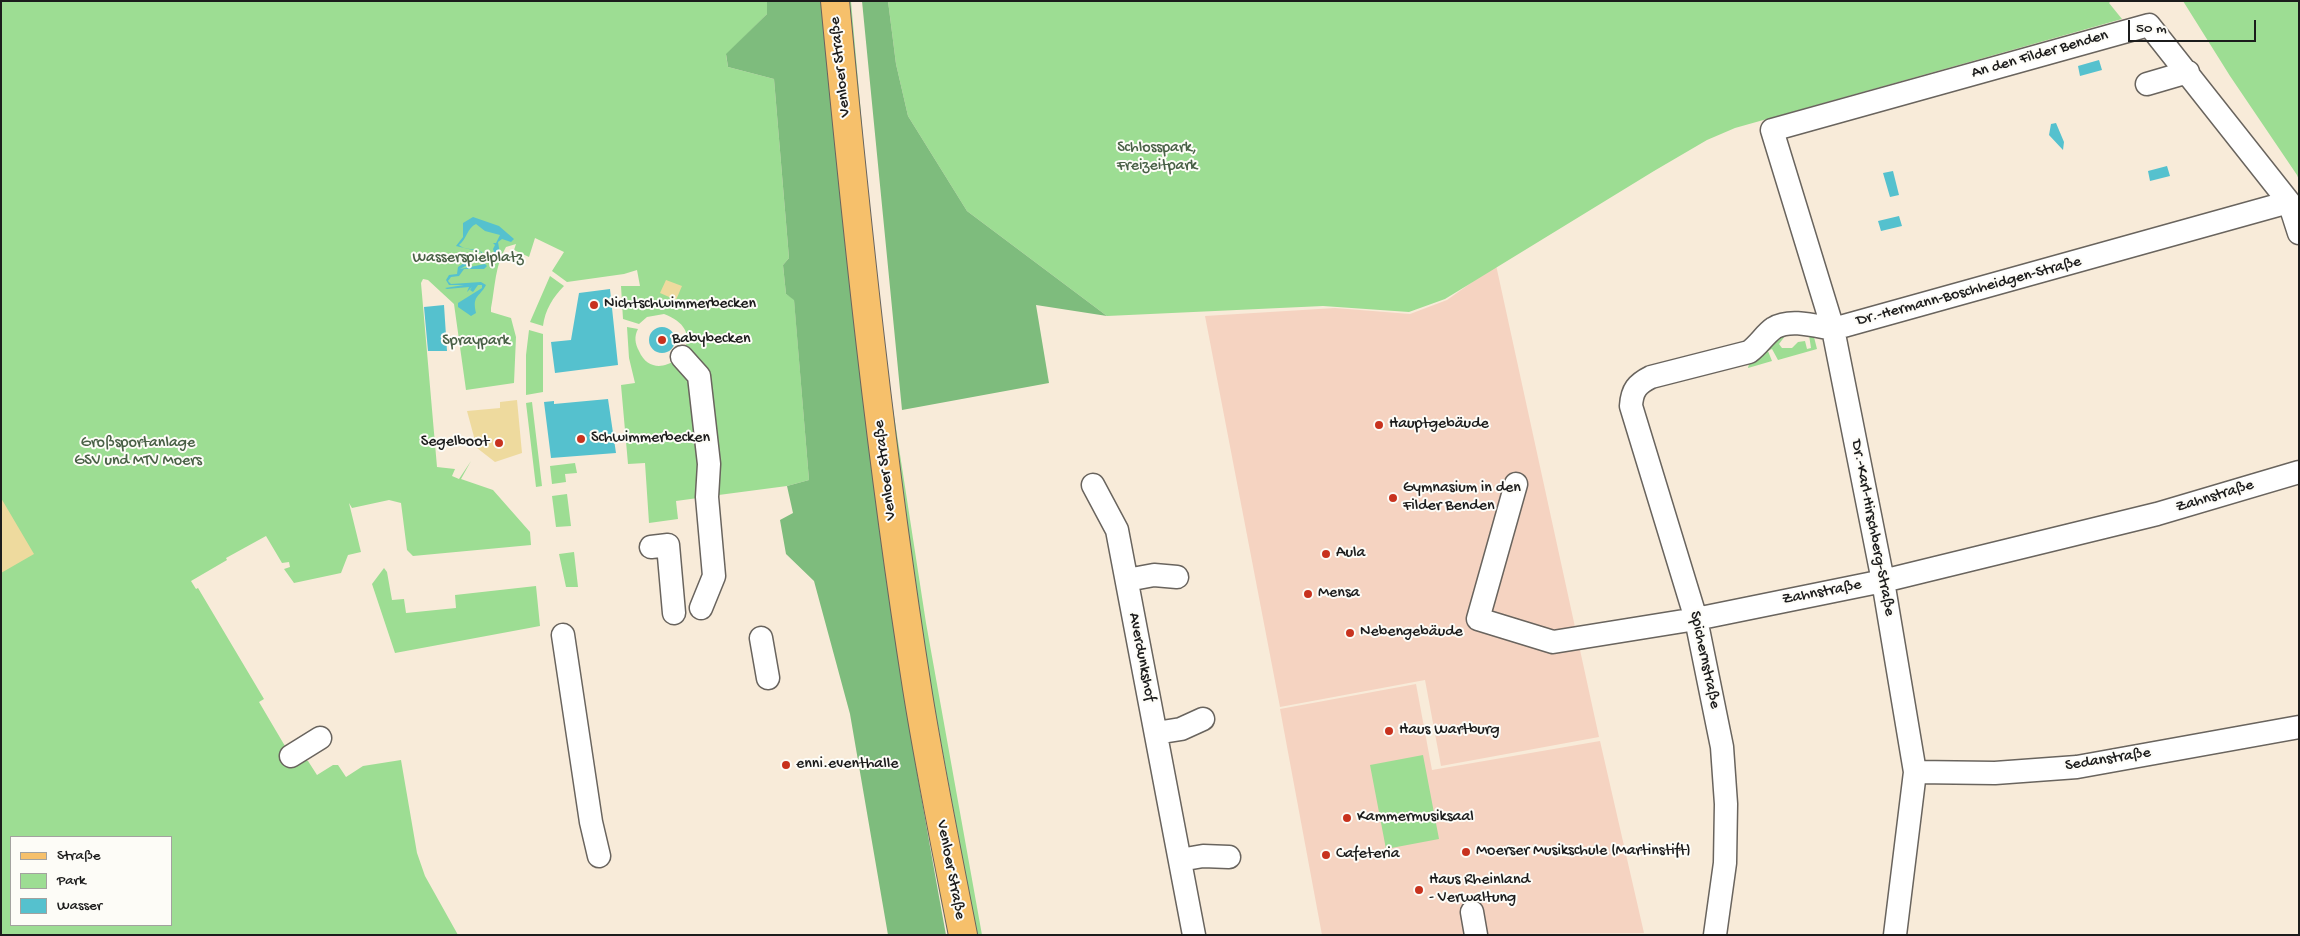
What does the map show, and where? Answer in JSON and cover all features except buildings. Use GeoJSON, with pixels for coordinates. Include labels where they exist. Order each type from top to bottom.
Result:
{"type":"FeatureCollection","features":[{"type":"Feature","properties":{"kind":"main road","name":"Venloer Straße"},"geometry":{"type":"LineString","coordinates":[[835,1],[856,220],[892,518],[917,690],[962,935]]}},
{"type":"Feature","properties":{"kind":"street","name":"An den Filder Benden"},"geometry":{"type":"LineString","coordinates":[[1772,130],[2149,25],[2289,202]]}},
{"type":"Feature","properties":{"kind":"street"},"geometry":{"type":"LineString","coordinates":[[2152,88],[2191,76]]}},
{"type":"Feature","properties":{"kind":"street","name":"Dr.-Karl-Hirschberg-Straße"},"geometry":{"type":"LineString","coordinates":[[1772,130],[1833,329],[1883,580],[1915,772],[1895,935]]}},
{"type":"Feature","properties":{"kind":"street"},"geometry":{"type":"LineString","coordinates":[[2289,202],[2299,233]]}},
{"type":"Feature","properties":{"kind":"street","name":"Dr.-Hermann-Boschheidgen-Straße"},"geometry":{"type":"LineString","coordinates":[[1632,393],[1639,383],[1651,377],[1749,352],[1775,328],[1797,324],[1833,329],[2289,202]]}},
{"type":"Feature","properties":{"kind":"street"},"geometry":{"type":"LineString","coordinates":[[682,357],[699,376],[709,464],[707,496],[714,576],[701,608]]}},
{"type":"Feature","properties":{"kind":"street","name":"Spichernstraße"},"geometry":{"type":"LineString","coordinates":[[1632,393],[1631,406],[1696,618],[1722,747],[1726,804],[1725,863],[1715,935]]}},
{"type":"Feature","properties":{"kind":"street","name":"Zahnstraße"},"geometry":{"type":"LineString","coordinates":[[1516,484],[1478,619],[1553,642],[1696,618],[1883,580],[2157,514],[2299,472]]}},
{"type":"Feature","properties":{"kind":"street","name":"Averdunkshof"},"geometry":{"type":"LineString","coordinates":[[1093,485],[1117,530],[1194,935]]}},
{"type":"Feature","properties":{"kind":"street"},"geometry":{"type":"LineString","coordinates":[[651,547],[668,545],[674,612]]}},
{"type":"Feature","properties":{"kind":"street"},"geometry":{"type":"LineString","coordinates":[[1127,580],[1154,575],[1177,577]]}},
{"type":"Feature","properties":{"kind":"street"},"geometry":{"type":"LineString","coordinates":[[563,635],[564,705],[599,856]]}},
{"type":"Feature","properties":{"kind":"street"},"geometry":{"type":"LineString","coordinates":[[761,638],[768,678]]}},
{"type":"Feature","properties":{"kind":"street"},"geometry":{"type":"LineString","coordinates":[[1156,734],[1181,730],[1203,719]]}},
{"type":"Feature","properties":{"kind":"street","name":"Sedanstraße"},"geometry":{"type":"LineString","coordinates":[[1915,772],[1995,773],[2077,767],[2299,727]]}},
{"type":"Feature","properties":{"kind":"street"},"geometry":{"type":"LineString","coordinates":[[291,756],[320,738]]}},
{"type":"Feature","properties":{"kind":"street"},"geometry":{"type":"LineString","coordinates":[[1180,860],[1202,856],[1229,856]]}},
{"type":"Feature","properties":{"kind":"street"},"geometry":{"type":"LineString","coordinates":[[1472,912],[1476,935]]}},
{"type":"Feature","properties":{"kind":"shaded area","name":"Gymnasium in den Filder Benden"},"geometry":{"type":"Polygon","coordinates":[[[1496,265],[1599,737],[1441,766],[1425,680],[1280,707],[1205,316],[1335,308],[1410,314],[1447,300],[1496,265]]]}},
{"type":"Feature","properties":{"kind":"shaded area","name":"Moerser Musikschule (Martinstift)"},"geometry":{"type":"Polygon","coordinates":[[[1416,684],[1432,770],[1600,741],[1644,933],[1322,935],[1280,709],[1416,684]]]}},
{"type":"Feature","properties":{"kind":"green space"},"geometry":{"type":"Polygon","coordinates":[[[1,1],[767,1],[768,13],[726,55],[728,67],[774,79],[789,258],[783,265],[786,294],[794,299],[809,480],[787,486],[711,496],[704,467],[698,498],[676,501],[678,519],[649,523],[645,463],[628,464],[621,385],[635,383],[629,358],[627,327],[638,329],[636,340],[639,351],[648,362],[659,366],[670,363],[680,356],[686,346],[687,335],[680,323],[664,314],[647,317],[639,324],[623,319],[621,286],[640,286],[637,270],[624,274],[567,282],[552,271],[564,252],[535,238],[529,257],[514,250],[516,244],[506,247],[497,269],[491,308],[491,312],[511,318],[516,337],[514,383],[466,390],[454,304],[428,280],[423,279],[421,283],[437,467],[455,469],[452,476],[459,479],[471,461],[461,479],[493,490],[530,532],[531,545],[413,556],[407,550],[401,503],[389,500],[352,508],[349,503],[361,552],[348,555],[341,573],[294,583],[284,569],[290,567],[289,562],[282,563],[266,536],[226,558],[227,560],[191,581],[196,589],[198,588],[264,699],[259,702],[295,763],[300,760],[308,761],[317,775],[333,765],[338,765],[346,777],[363,766],[401,760],[417,853],[425,876],[458,935],[1,935],[1,1]]]}},
{"type":"Feature","properties":{"kind":"green space"},"geometry":{"type":"Polygon","coordinates":[[[767,1],[821,1],[862,390],[878,519],[918,779],[946,935],[888,935],[850,714],[814,581],[786,554],[780,520],[793,513],[787,486],[809,480],[794,300],[786,294],[783,265],[789,258],[774,79],[728,67],[726,54],[767,14],[767,1]]]}},
{"type":"Feature","properties":{"kind":"green space"},"geometry":{"type":"Polygon","coordinates":[[[846,1],[851,1],[874,262],[893,409],[926,623],[982,935],[977,935],[941,745],[908,553],[889,426],[870,267],[846,1]]]}},
{"type":"Feature","properties":{"kind":"green space"},"geometry":{"type":"Polygon","coordinates":[[[862,1],[888,1],[896,64],[908,116],[967,211],[1107,316],[1036,305],[1049,383],[902,410],[862,1]]]}},
{"type":"Feature","properties":{"kind":"green space","name":"Schlosspark, Freizeitpark"},"geometry":{"type":"Polygon","coordinates":[[[888,1],[2111,1],[2109,3],[2122,19],[1735,128],[1707,140],[1654,171],[1445,299],[1409,312],[1323,306],[1107,316],[967,211],[908,116],[896,64],[888,1]]]}},
{"type":"Feature","properties":{"kind":"green space"},"geometry":{"type":"Polygon","coordinates":[[[2183,1],[2299,1],[2299,180],[2230,76],[2183,1]]]}},
{"type":"Feature","properties":{"kind":"green space"},"geometry":{"type":"Polygon","coordinates":[[[550,276],[564,286],[550,304],[543,326],[530,322],[550,276]]]}},
{"type":"Feature","properties":{"kind":"green space"},"geometry":{"type":"Polygon","coordinates":[[[1801,328],[1813,333],[1817,349],[1778,360],[1772,349],[1768,351],[1772,361],[1748,368],[1751,361],[1776,335],[1785,330],[1801,328]],[[1796,330],[1785,336],[1779,344],[1782,348],[1792,348],[1798,342],[1805,341],[1807,349],[1811,348],[1809,335],[1801,336],[1796,330]]]}},
{"type":"Feature","properties":{"kind":"green space"},"geometry":{"type":"Polygon","coordinates":[[[529,330],[543,334],[543,392],[526,395],[526,355],[529,330]]]}},
{"type":"Feature","properties":{"kind":"green space"},"geometry":{"type":"Polygon","coordinates":[[[532,402],[542,486],[536,487],[526,403],[532,402]]]}},
{"type":"Feature","properties":{"kind":"green space"},"geometry":{"type":"Polygon","coordinates":[[[575,463],[577,473],[565,474],[566,482],[552,484],[550,466],[575,463]]]}},
{"type":"Feature","properties":{"kind":"green space"},"geometry":{"type":"Polygon","coordinates":[[[567,494],[571,526],[556,527],[552,496],[567,494]]]}},
{"type":"Feature","properties":{"kind":"green space"},"geometry":{"type":"Polygon","coordinates":[[[574,552],[578,587],[566,587],[559,554],[574,552]]]}},
{"type":"Feature","properties":{"kind":"green space"},"geometry":{"type":"Polygon","coordinates":[[[384,568],[387,572],[392,600],[404,599],[406,613],[456,608],[455,595],[536,586],[540,626],[395,653],[372,584],[384,568]]]}},
{"type":"Feature","properties":{"kind":"green space"},"geometry":{"type":"Polygon","coordinates":[[[1423,755],[1439,839],[1386,849],[1370,765],[1423,755]]]}},
{"type":"Feature","properties":{"kind":"sand"},"geometry":{"type":"Polygon","coordinates":[[[666,280],[682,286],[676,300],[660,293],[666,280]]]}},
{"type":"Feature","properties":{"kind":"sand"},"geometry":{"type":"Polygon","coordinates":[[[517,400],[522,453],[495,462],[477,448],[467,411],[500,408],[500,402],[517,400]]]}},
{"type":"Feature","properties":{"kind":"sand"},"geometry":{"type":"Polygon","coordinates":[[[1,498],[34,554],[1,573],[1,498]]]}},
{"type":"Feature","properties":{"kind":"water"},"geometry":{"type":"Polygon","coordinates":[[[2099,60],[2102,70],[2080,76],[2078,66],[2099,60]]]}},
{"type":"Feature","properties":{"kind":"water"},"geometry":{"type":"Polygon","coordinates":[[[2056,123],[2064,142],[2063,150],[2049,135],[2051,124],[2056,123]]]}},
{"type":"Feature","properties":{"kind":"water"},"geometry":{"type":"Polygon","coordinates":[[[2167,166],[2170,176],[2150,181],[2148,171],[2167,166]]]}},
{"type":"Feature","properties":{"kind":"water"},"geometry":{"type":"Polygon","coordinates":[[[1893,171],[1899,195],[1890,197],[1883,173],[1893,171]]]}},
{"type":"Feature","properties":{"kind":"water"},"geometry":{"type":"Polygon","coordinates":[[[1899,216],[1902,226],[1881,231],[1878,221],[1899,216]]]}},
{"type":"Feature","properties":{"kind":"water"},"geometry":{"type":"Polygon","coordinates":[[[473,217],[499,226],[514,239],[511,242],[502,239],[498,242],[500,254],[495,255],[493,249],[495,245],[493,243],[496,243],[500,235],[485,231],[476,224],[473,226],[459,245],[480,252],[456,246],[463,237],[463,223],[473,217]]]}},
{"type":"Feature","properties":{"kind":"water"},"geometry":{"type":"Polygon","coordinates":[[[481,252],[485,255],[460,269],[485,264],[487,266],[484,269],[464,269],[459,276],[451,277],[448,281],[451,284],[481,282],[486,285],[477,297],[475,303],[476,313],[471,316],[458,307],[458,303],[482,288],[482,285],[478,285],[473,292],[470,290],[472,287],[467,292],[469,287],[445,288],[464,285],[449,285],[446,280],[449,275],[457,274],[458,267],[472,258],[482,255],[481,252]]]}},
{"type":"Feature","properties":{"kind":"water"},"geometry":{"type":"Polygon","coordinates":[[[610,289],[618,365],[555,373],[551,342],[571,340],[579,293],[610,289]]]}},
{"type":"Feature","properties":{"kind":"water"},"geometry":{"type":"Polygon","coordinates":[[[444,305],[447,351],[428,351],[424,307],[444,305]]]}},
{"type":"Feature","properties":{"kind":"water","name":"Babybecken"},"geometry":{"type":"Polygon","coordinates":[[[662,327],[671,331],[675,340],[671,349],[662,353],[653,349],[649,340],[653,331],[662,327]]]}},
{"type":"Feature","properties":{"kind":"water","name":"Schwimmerbecken"},"geometry":{"type":"Polygon","coordinates":[[[608,399],[616,453],[551,458],[544,402],[554,401],[554,404],[608,399]]]}},
{"type":"Feature","properties":{"kind":"place","name":"Nichtschwimmerbecken"},"geometry":{"type":"Point","coordinates":[594,305]}},
{"type":"Feature","properties":{"kind":"place","name":"Babybecken"},"geometry":{"type":"Point","coordinates":[662,340]}},
{"type":"Feature","properties":{"kind":"place","name":"Hauptgebäude"},"geometry":{"type":"Point","coordinates":[1379,425]}},
{"type":"Feature","properties":{"kind":"place","name":"Schwimmerbecken"},"geometry":{"type":"Point","coordinates":[581,439]}},
{"type":"Feature","properties":{"kind":"place","name":"Segelboot"},"geometry":{"type":"Point","coordinates":[499,443]}},
{"type":"Feature","properties":{"kind":"place","name":"Gymnasium in den Filder Benden"},"geometry":{"type":"Point","coordinates":[1393,498]}},
{"type":"Feature","properties":{"kind":"place","name":"Aula"},"geometry":{"type":"Point","coordinates":[1326,554]}},
{"type":"Feature","properties":{"kind":"place","name":"Mensa"},"geometry":{"type":"Point","coordinates":[1308,594]}},
{"type":"Feature","properties":{"kind":"place","name":"Nebengebäude"},"geometry":{"type":"Point","coordinates":[1350,633]}},
{"type":"Feature","properties":{"kind":"place","name":"Haus Wartburg"},"geometry":{"type":"Point","coordinates":[1389,731]}},
{"type":"Feature","properties":{"kind":"place","name":"enni.eventhalle"},"geometry":{"type":"Point","coordinates":[786,765]}},
{"type":"Feature","properties":{"kind":"place","name":"Kammermusiksaal"},"geometry":{"type":"Point","coordinates":[1347,818]}},
{"type":"Feature","properties":{"kind":"place","name":"Moerser Musikschule (Martinstift)"},"geometry":{"type":"Point","coordinates":[1466,852]}},
{"type":"Feature","properties":{"kind":"place","name":"Cafeteria"},"geometry":{"type":"Point","coordinates":[1326,855]}},
{"type":"Feature","properties":{"kind":"place","name":"Haus Rheinland - Verwaltung"},"geometry":{"type":"Point","coordinates":[1419,890]}},
{"type":"Feature","properties":{"kind":"park label","name":"Wasserspielplatz"},"geometry":{"type":"Point","coordinates":[468,259]}},
{"type":"Feature","properties":{"kind":"park label","name":"Spraypark"},"geometry":{"type":"Point","coordinates":[476,342]}},
{"type":"Feature","properties":{"kind":"park label","name":"Großsportanlage GSV und MTV Moers"},"geometry":{"type":"Point","coordinates":[138,453]}}]}
